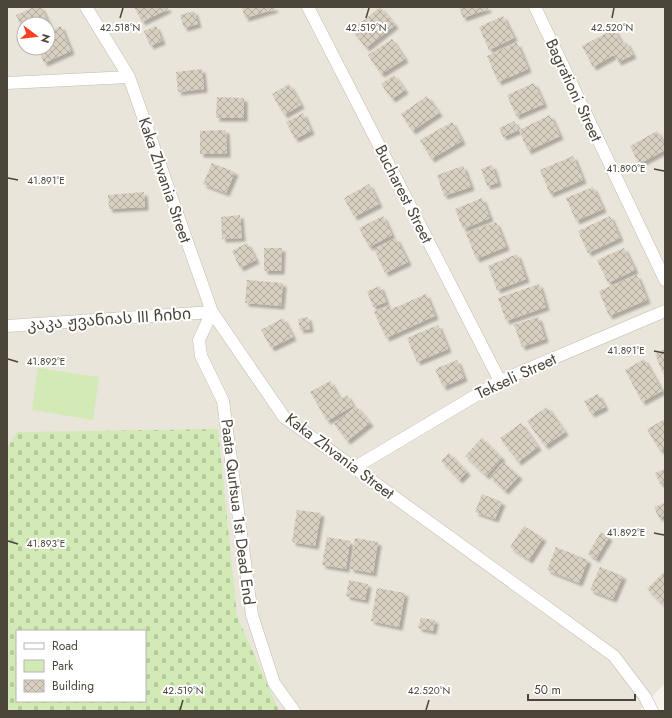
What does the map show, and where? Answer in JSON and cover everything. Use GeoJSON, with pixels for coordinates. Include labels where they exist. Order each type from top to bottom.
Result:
{"type":"FeatureCollection","features":[{"type":"Feature","properties":{"kind":"street","name":"Kaka Zhvania Street"},"geometry":{"type":"LineString","coordinates":[[86,7],[129,77],[212,312],[284,417],[614,656],[645,697],[652,711]]}},
{"type":"Feature","properties":{"kind":"street","name":"Bucharest Street"},"geometry":{"type":"LineString","coordinates":[[308,7],[500,381]]}},
{"type":"Feature","properties":{"kind":"street","name":"Bagrationi Street"},"geometry":{"type":"LineString","coordinates":[[535,7],[665,280]]}},
{"type":"Feature","properties":{"kind":"street"},"geometry":{"type":"LineString","coordinates":[[7,83],[129,77]]}},
{"type":"Feature","properties":{"kind":"street","name":"Tekseli Street"},"geometry":{"type":"LineString","coordinates":[[354,468],[500,381],[665,311]]}},
{"type":"Feature","properties":{"kind":"street","name":"კაკა ჟვანიას III ჩიხი"},"geometry":{"type":"LineString","coordinates":[[7,326],[212,312]]}},
{"type":"Feature","properties":{"kind":"street","name":"Paata Qurtsua 1st Dead End"},"geometry":{"type":"LineString","coordinates":[[212,312],[199,340],[201,356],[223,401],[252,615],[274,683],[294,711]]}},
{"type":"Feature","properties":{"kind":"shaded area"},"geometry":{"type":"Polygon","coordinates":[[[7,7],[665,7],[665,683],[639,711],[7,711],[7,7]]]}},
{"type":"Feature","properties":{"kind":"green space"},"geometry":{"type":"Polygon","coordinates":[[[38,368],[99,377],[93,420],[32,410],[38,368]]]}},
{"type":"Feature","properties":{"kind":"green space"},"geometry":{"type":"Polygon","coordinates":[[[218,429],[237,616],[279,711],[7,711],[7,448],[17,432],[218,429]]]}},
{"type":"Feature","properties":{"kind":"building"},"geometry":{"type":"Polygon","coordinates":[[[34,7],[41,7],[45,16],[16,16],[34,7]]]}},
{"type":"Feature","properties":{"kind":"building"},"geometry":{"type":"Polygon","coordinates":[[[134,7],[167,7],[168,9],[142,22],[134,7]]]}},
{"type":"Feature","properties":{"kind":"building"},"geometry":{"type":"Polygon","coordinates":[[[242,7],[274,7],[275,9],[245,18],[242,7]]]}},
{"type":"Feature","properties":{"kind":"building"},"geometry":{"type":"Polygon","coordinates":[[[380,7],[395,25],[366,48],[352,30],[380,7]]]}},
{"type":"Feature","properties":{"kind":"building"},"geometry":{"type":"Polygon","coordinates":[[[459,7],[488,7],[488,9],[463,18],[459,7]]]}},
{"type":"Feature","properties":{"kind":"building"},"geometry":{"type":"Polygon","coordinates":[[[194,11],[198,24],[184,28],[180,15],[194,11]]]}},
{"type":"Feature","properties":{"kind":"building"},"geometry":{"type":"Polygon","coordinates":[[[503,16],[514,38],[489,50],[479,27],[503,16]]]}},
{"type":"Feature","properties":{"kind":"building"},"geometry":{"type":"Polygon","coordinates":[[[61,26],[71,51],[44,63],[41,56],[56,56],[56,28],[61,26]]]}},
{"type":"Feature","properties":{"kind":"building"},"geometry":{"type":"Polygon","coordinates":[[[156,26],[162,41],[150,46],[144,31],[156,26]]]}},
{"type":"Feature","properties":{"kind":"building"},"geometry":{"type":"Polygon","coordinates":[[[614,29],[622,44],[626,42],[633,55],[618,62],[614,55],[593,67],[582,46],[614,29]]]}},
{"type":"Feature","properties":{"kind":"building"},"geometry":{"type":"Polygon","coordinates":[[[392,39],[405,59],[381,74],[368,55],[392,39]]]}},
{"type":"Feature","properties":{"kind":"building"},"geometry":{"type":"Polygon","coordinates":[[[517,43],[528,69],[498,82],[487,56],[517,43]]]}},
{"type":"Feature","properties":{"kind":"building"},"geometry":{"type":"Polygon","coordinates":[[[202,69],[204,89],[178,92],[176,72],[202,69]]]}},
{"type":"Feature","properties":{"kind":"building"},"geometry":{"type":"Polygon","coordinates":[[[394,75],[405,90],[392,99],[381,84],[394,75]]]}},
{"type":"Feature","properties":{"kind":"building"},"geometry":{"type":"Polygon","coordinates":[[[534,83],[544,104],[516,116],[507,95],[534,83]]]}},
{"type":"Feature","properties":{"kind":"building"},"geometry":{"type":"Polygon","coordinates":[[[289,84],[301,105],[284,115],[272,94],[289,84]]]}},
{"type":"Feature","properties":{"kind":"building"},"geometry":{"type":"Polygon","coordinates":[[[427,96],[439,113],[412,131],[401,114],[427,96]]]}},
{"type":"Feature","properties":{"kind":"building"},"geometry":{"type":"Polygon","coordinates":[[[217,97],[244,98],[244,118],[216,118],[217,97]]]}},
{"type":"Feature","properties":{"kind":"building"},"geometry":{"type":"Polygon","coordinates":[[[303,113],[311,131],[295,139],[286,122],[303,113]]]}},
{"type":"Feature","properties":{"kind":"building"},"geometry":{"type":"Polygon","coordinates":[[[550,115],[560,136],[528,151],[519,130],[550,115]]]}},
{"type":"Feature","properties":{"kind":"building"},"geometry":{"type":"Polygon","coordinates":[[[514,121],[519,130],[503,137],[499,128],[514,121]]]}},
{"type":"Feature","properties":{"kind":"building"},"geometry":{"type":"Polygon","coordinates":[[[452,122],[462,141],[431,159],[420,140],[452,122]]]}},
{"type":"Feature","properties":{"kind":"building"},"geometry":{"type":"Polygon","coordinates":[[[226,130],[227,154],[200,154],[200,131],[226,130]]]}},
{"type":"Feature","properties":{"kind":"building"},"geometry":{"type":"Polygon","coordinates":[[[657,131],[665,146],[665,150],[639,164],[630,146],[657,131]]]}},
{"type":"Feature","properties":{"kind":"building"},"geometry":{"type":"Polygon","coordinates":[[[573,156],[583,180],[550,194],[540,170],[573,156]]]}},
{"type":"Feature","properties":{"kind":"building"},"geometry":{"type":"Polygon","coordinates":[[[212,163],[235,172],[226,193],[203,184],[212,163]]]}},
{"type":"Feature","properties":{"kind":"building"},"geometry":{"type":"Polygon","coordinates":[[[492,165],[498,183],[487,186],[481,169],[492,165]]]}},
{"type":"Feature","properties":{"kind":"building"},"geometry":{"type":"Polygon","coordinates":[[[463,166],[471,187],[444,196],[437,175],[463,166]]]}},
{"type":"Feature","properties":{"kind":"building"},"geometry":{"type":"Polygon","coordinates":[[[369,184],[379,204],[354,217],[344,198],[369,184]]]}},
{"type":"Feature","properties":{"kind":"building"},"geometry":{"type":"Polygon","coordinates":[[[593,187],[603,209],[576,221],[566,198],[593,187]]]}},
{"type":"Feature","properties":{"kind":"building"},"geometry":{"type":"Polygon","coordinates":[[[144,192],[145,207],[109,209],[108,195],[144,192]]]}},
{"type":"Feature","properties":{"kind":"building"},"geometry":{"type":"Polygon","coordinates":[[[482,198],[490,218],[463,229],[455,209],[482,198]]]}},
{"type":"Feature","properties":{"kind":"building"},"geometry":{"type":"Polygon","coordinates":[[[240,215],[242,238],[222,239],[221,217],[240,215]]]}},
{"type":"Feature","properties":{"kind":"building"},"geometry":{"type":"Polygon","coordinates":[[[383,216],[392,235],[369,247],[359,228],[383,216]]]}},
{"type":"Feature","properties":{"kind":"building"},"geometry":{"type":"Polygon","coordinates":[[[610,216],[620,238],[588,253],[578,231],[610,216]]]}},
{"type":"Feature","properties":{"kind":"building"},"geometry":{"type":"Polygon","coordinates":[[[496,222],[506,247],[476,259],[466,233],[496,222]]]}},
{"type":"Feature","properties":{"kind":"building"},"geometry":{"type":"Polygon","coordinates":[[[396,238],[408,262],[385,273],[374,249],[396,238]]]}},
{"type":"Feature","properties":{"kind":"building"},"geometry":{"type":"Polygon","coordinates":[[[247,243],[256,260],[240,268],[232,251],[247,243]]]}},
{"type":"Feature","properties":{"kind":"building"},"geometry":{"type":"Polygon","coordinates":[[[264,248],[282,248],[281,271],[264,271],[264,248]]]}},
{"type":"Feature","properties":{"kind":"building"},"geometry":{"type":"Polygon","coordinates":[[[624,248],[635,270],[608,283],[597,260],[624,248]]]}},
{"type":"Feature","properties":{"kind":"building"},"geometry":{"type":"Polygon","coordinates":[[[517,254],[526,279],[497,290],[488,266],[517,254]]]}},
{"type":"Feature","properties":{"kind":"building"},"geometry":{"type":"Polygon","coordinates":[[[637,275],[647,300],[609,316],[599,291],[637,275]]]}},
{"type":"Feature","properties":{"kind":"building"},"geometry":{"type":"Polygon","coordinates":[[[247,280],[283,283],[281,306],[245,303],[247,280]]]}},
{"type":"Feature","properties":{"kind":"building"},"geometry":{"type":"Polygon","coordinates":[[[539,284],[546,307],[506,321],[498,298],[539,284]]]}},
{"type":"Feature","properties":{"kind":"building"},"geometry":{"type":"Polygon","coordinates":[[[380,286],[386,302],[373,307],[367,291],[380,286]]]}},
{"type":"Feature","properties":{"kind":"building"},"geometry":{"type":"Polygon","coordinates":[[[426,294],[435,316],[386,338],[374,312],[390,305],[392,309],[426,294]]]}},
{"type":"Feature","properties":{"kind":"building"},"geometry":{"type":"Polygon","coordinates":[[[308,317],[310,329],[300,330],[298,319],[308,317]]]}},
{"type":"Feature","properties":{"kind":"building"},"geometry":{"type":"Polygon","coordinates":[[[538,317],[545,339],[522,347],[514,325],[538,317]]]}},
{"type":"Feature","properties":{"kind":"building"},"geometry":{"type":"Polygon","coordinates":[[[283,318],[293,337],[271,348],[261,330],[283,318]]]}},
{"type":"Feature","properties":{"kind":"building"},"geometry":{"type":"Polygon","coordinates":[[[438,325],[448,349],[417,362],[407,338],[438,325]]]}},
{"type":"Feature","properties":{"kind":"building"},"geometry":{"type":"Polygon","coordinates":[[[665,349],[665,378],[655,354],[665,349]]]}},
{"type":"Feature","properties":{"kind":"building"},"geometry":{"type":"Polygon","coordinates":[[[644,359],[662,391],[642,402],[625,370],[644,359]]]}},
{"type":"Feature","properties":{"kind":"building"},"geometry":{"type":"Polygon","coordinates":[[[457,360],[464,378],[443,387],[435,369],[457,360]]]}},
{"type":"Feature","properties":{"kind":"building"},"geometry":{"type":"Polygon","coordinates":[[[330,381],[340,399],[347,395],[353,406],[327,421],[310,392],[330,381]]]}},
{"type":"Feature","properties":{"kind":"building"},"geometry":{"type":"Polygon","coordinates":[[[598,394],[605,407],[591,414],[584,401],[598,394]]]}},
{"type":"Feature","properties":{"kind":"building"},"geometry":{"type":"Polygon","coordinates":[[[356,406],[370,423],[347,441],[334,424],[356,406]]]}},
{"type":"Feature","properties":{"kind":"building"},"geometry":{"type":"Polygon","coordinates":[[[547,407],[565,432],[545,446],[527,421],[547,407]]]}},
{"type":"Feature","properties":{"kind":"building"},"geometry":{"type":"Polygon","coordinates":[[[665,419],[665,448],[660,451],[647,429],[665,419]]]}},
{"type":"Feature","properties":{"kind":"building"},"geometry":{"type":"Polygon","coordinates":[[[521,423],[538,447],[518,462],[500,438],[521,423]]]}},
{"type":"Feature","properties":{"kind":"building"},"geometry":{"type":"Polygon","coordinates":[[[482,438],[502,458],[486,476],[465,456],[482,438]]]}},
{"type":"Feature","properties":{"kind":"building"},"geometry":{"type":"Polygon","coordinates":[[[449,453],[467,472],[459,480],[441,461],[449,453]]]}},
{"type":"Feature","properties":{"kind":"building"},"geometry":{"type":"Polygon","coordinates":[[[503,462],[519,476],[505,491],[490,477],[503,462]]]}},
{"type":"Feature","properties":{"kind":"building"},"geometry":{"type":"Polygon","coordinates":[[[665,469],[665,482],[660,484],[655,473],[665,469]]]}},
{"type":"Feature","properties":{"kind":"building"},"geometry":{"type":"Polygon","coordinates":[[[482,494],[502,502],[495,519],[475,512],[482,494]]]}},
{"type":"Feature","properties":{"kind":"building"},"geometry":{"type":"Polygon","coordinates":[[[665,503],[665,515],[659,518],[654,507],[665,503]]]}},
{"type":"Feature","properties":{"kind":"building"},"geometry":{"type":"Polygon","coordinates":[[[297,510],[321,513],[315,546],[292,542],[297,510]]]}},
{"type":"Feature","properties":{"kind":"building"},"geometry":{"type":"Polygon","coordinates":[[[524,526],[543,538],[529,560],[510,547],[524,526]]]}},
{"type":"Feature","properties":{"kind":"building"},"geometry":{"type":"Polygon","coordinates":[[[601,532],[609,537],[596,559],[588,554],[601,532]]]}},
{"type":"Feature","properties":{"kind":"building"},"geometry":{"type":"Polygon","coordinates":[[[327,537],[350,541],[346,569],[322,565],[327,537]]]}},
{"type":"Feature","properties":{"kind":"building"},"geometry":{"type":"Polygon","coordinates":[[[355,538],[378,542],[373,573],[350,569],[355,538]]]}},
{"type":"Feature","properties":{"kind":"building"},"geometry":{"type":"Polygon","coordinates":[[[556,547],[588,560],[579,583],[547,570],[556,547]]]}},
{"type":"Feature","properties":{"kind":"building"},"geometry":{"type":"Polygon","coordinates":[[[600,567],[623,576],[613,599],[590,590],[600,567]]]}},
{"type":"Feature","properties":{"kind":"building"},"geometry":{"type":"Polygon","coordinates":[[[665,571],[665,607],[647,589],[665,571]]]}},
{"type":"Feature","properties":{"kind":"building"},"geometry":{"type":"Polygon","coordinates":[[[349,580],[368,584],[365,600],[346,596],[349,580]]]}},
{"type":"Feature","properties":{"kind":"building"},"geometry":{"type":"Polygon","coordinates":[[[377,588],[405,593],[399,627],[371,621],[377,588]]]}},
{"type":"Feature","properties":{"kind":"building"},"geometry":{"type":"Polygon","coordinates":[[[421,618],[435,620],[433,631],[418,628],[421,618]]]}}]}
